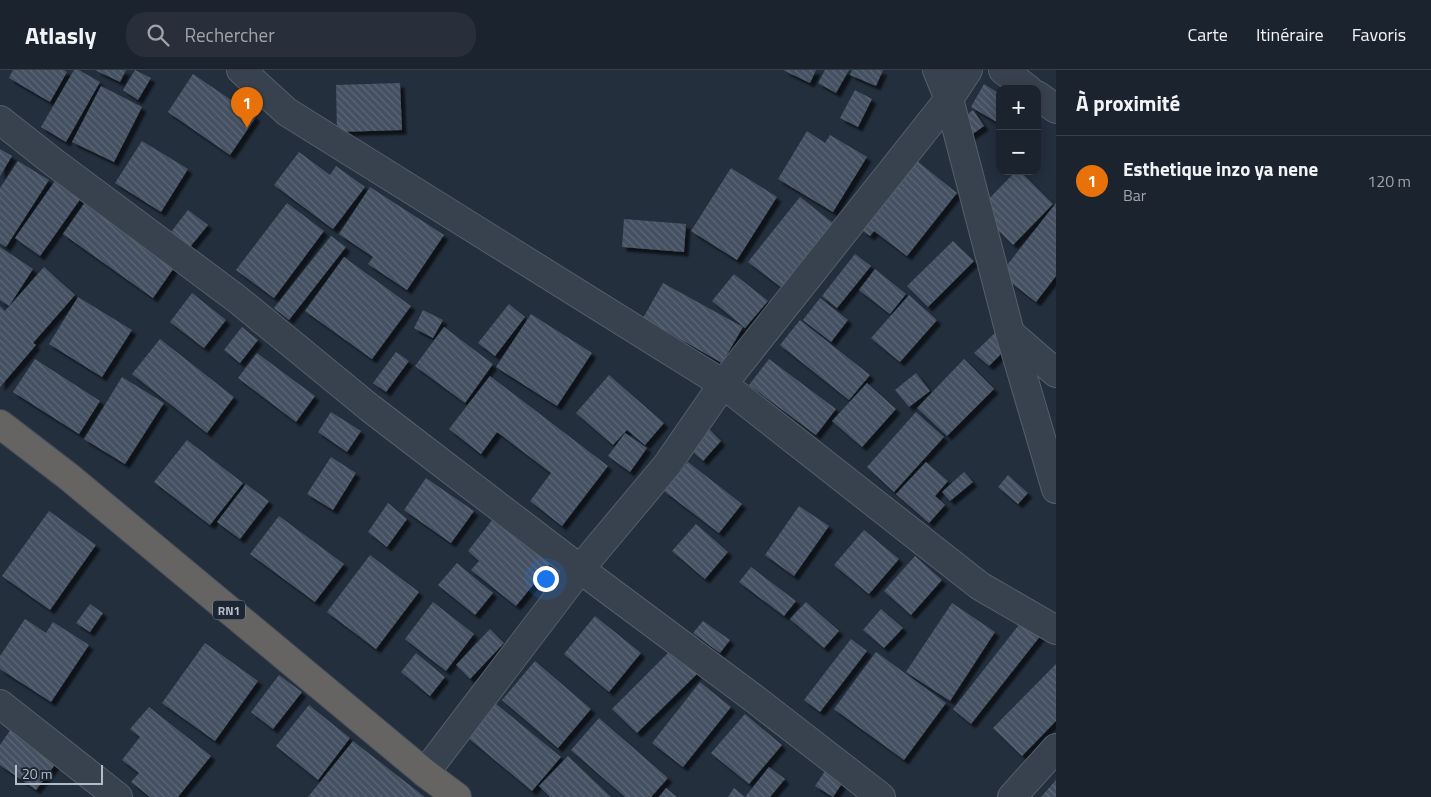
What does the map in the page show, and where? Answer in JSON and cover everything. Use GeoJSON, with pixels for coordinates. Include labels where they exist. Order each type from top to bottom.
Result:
{"type":"FeatureCollection","features":[{"type":"Feature","properties":{"kind":"highway","name":"RN1"},"geometry":{"type":"LineString","coordinates":[[0,424],[76,483],[425,773],[457,797]]}},
{"type":"Feature","properties":{"kind":"street"},"geometry":{"type":"LineString","coordinates":[[241,70],[287,112],[723,384],[980,586],[1056,630]]}},
{"type":"Feature","properties":{"kind":"street"},"geometry":{"type":"LineString","coordinates":[[937,70],[949,99],[1010,333],[1056,489]]}},
{"type":"Feature","properties":{"kind":"street"},"geometry":{"type":"LineString","coordinates":[[425,773],[580,569],[667,465],[723,384],[949,99],[968,70]]}},
{"type":"Feature","properties":{"kind":"street"},"geometry":{"type":"LineString","coordinates":[[1003,70],[1023,85]]}},
{"type":"Feature","properties":{"kind":"street"},"geometry":{"type":"LineString","coordinates":[[1041,98],[1056,109]]}},
{"type":"Feature","properties":{"kind":"street"},"geometry":{"type":"LineString","coordinates":[[0,120],[52,162],[237,299],[370,408],[881,797]]}},
{"type":"Feature","properties":{"kind":"street"},"geometry":{"type":"LineString","coordinates":[[1010,333],[1056,373]]}},
{"type":"Feature","properties":{"kind":"street"},"geometry":{"type":"LineString","coordinates":[[0,704],[118,797]]}},
{"type":"Feature","properties":{"kind":"street"},"geometry":{"type":"LineString","coordinates":[[1012,797],[1056,748]]}},
{"type":"Feature","properties":{"kind":"building"},"geometry":{"type":"Polygon","coordinates":[[[13,70],[64,70],[67,72],[50,102],[9,78],[13,70]]]}},
{"type":"Feature","properties":{"kind":"building"},"geometry":{"type":"Polygon","coordinates":[[[74,70],[79,70],[100,82],[66,142],[41,127],[74,70]]]}},
{"type":"Feature","properties":{"kind":"building"},"geometry":{"type":"Polygon","coordinates":[[[95,70],[126,70],[120,82],[95,70]]]}},
{"type":"Feature","properties":{"kind":"building"},"geometry":{"type":"Polygon","coordinates":[[[135,70],[151,78],[138,100],[123,90],[135,70]]]}},
{"type":"Feature","properties":{"kind":"building"},"geometry":{"type":"Polygon","coordinates":[[[783,70],[816,70],[810,83],[783,70]]]}},
{"type":"Feature","properties":{"kind":"building"},"geometry":{"type":"Polygon","coordinates":[[[825,70],[849,70],[836,93],[818,83],[825,70]]]}},
{"type":"Feature","properties":{"kind":"building"},"geometry":{"type":"Polygon","coordinates":[[[852,70],[883,70],[876,86],[850,75],[852,70]]]}},
{"type":"Feature","properties":{"kind":"building"},"geometry":{"type":"Polygon","coordinates":[[[193,74],[256,117],[230,155],[168,112],[193,74]]]}},
{"type":"Feature","properties":{"kind":"building"},"geometry":{"type":"Polygon","coordinates":[[[400,83],[402,130],[337,132],[336,85],[400,83]]]}},
{"type":"Feature","properties":{"kind":"building"},"geometry":{"type":"Polygon","coordinates":[[[984,84],[996,92],[996,122],[971,107],[984,84]]]}},
{"type":"Feature","properties":{"kind":"building"},"geometry":{"type":"Polygon","coordinates":[[[101,86],[142,107],[114,162],[72,142],[101,86]]]}},
{"type":"Feature","properties":{"kind":"building"},"geometry":{"type":"Polygon","coordinates":[[[855,90],[872,99],[858,127],[840,118],[855,90]]]}},
{"type":"Feature","properties":{"kind":"building"},"geometry":{"type":"Polygon","coordinates":[[[973,110],[984,126],[967,138],[956,123],[973,110]]]}},
{"type":"Feature","properties":{"kind":"building"},"geometry":{"type":"Polygon","coordinates":[[[807,131],[825,143],[830,135],[867,157],[833,212],[778,179],[807,131]]]}},
{"type":"Feature","properties":{"kind":"building"},"geometry":{"type":"Polygon","coordinates":[[[142,141],[188,169],[161,212],[115,183],[142,141]]]}},
{"type":"Feature","properties":{"kind":"building"},"geometry":{"type":"Polygon","coordinates":[[[0,149],[12,156],[0,176],[0,149]]]}},
{"type":"Feature","properties":{"kind":"building"},"geometry":{"type":"Polygon","coordinates":[[[299,152],[330,175],[336,166],[365,187],[333,229],[274,185],[299,152]]]}},
{"type":"Feature","properties":{"kind":"building"},"geometry":{"type":"Polygon","coordinates":[[[18,161],[49,180],[6,247],[0,243],[0,188],[18,161]]]}},
{"type":"Feature","properties":{"kind":"building"},"geometry":{"type":"Polygon","coordinates":[[[917,161],[957,193],[907,256],[874,231],[870,236],[862,230],[917,161]]]}},
{"type":"Feature","properties":{"kind":"building"},"geometry":{"type":"Polygon","coordinates":[[[731,168],[777,197],[737,260],[691,231],[731,168]]]}},
{"type":"Feature","properties":{"kind":"building"},"geometry":{"type":"Polygon","coordinates":[[[1012,175],[1024,175],[1053,204],[1013,245],[978,210],[1012,175]]]}},
{"type":"Feature","properties":{"kind":"building"},"geometry":{"type":"Polygon","coordinates":[[[55,181],[81,198],[40,256],[15,238],[55,181]]]}},
{"type":"Feature","properties":{"kind":"building"},"geometry":{"type":"Polygon","coordinates":[[[370,187],[444,235],[407,290],[368,264],[373,257],[339,234],[370,187]]]}},
{"type":"Feature","properties":{"kind":"building"},"geometry":{"type":"Polygon","coordinates":[[[800,197],[833,223],[782,288],[748,262],[800,197]]]}},
{"type":"Feature","properties":{"kind":"building"},"geometry":{"type":"Polygon","coordinates":[[[88,198],[178,262],[153,298],[63,234],[88,198]]]}},
{"type":"Feature","properties":{"kind":"building"},"geometry":{"type":"Polygon","coordinates":[[[287,203],[324,231],[274,298],[236,270],[287,203]]]}},
{"type":"Feature","properties":{"kind":"building"},"geometry":{"type":"Polygon","coordinates":[[[1056,203],[1056,276],[1036,302],[1000,274],[1056,203]]]}},
{"type":"Feature","properties":{"kind":"building"},"geometry":{"type":"Polygon","coordinates":[[[188,210],[208,225],[190,247],[171,232],[188,210]]]}},
{"type":"Feature","properties":{"kind":"building"},"geometry":{"type":"Polygon","coordinates":[[[624,219],[686,224],[684,252],[622,247],[624,219]]]}},
{"type":"Feature","properties":{"kind":"building"},"geometry":{"type":"Polygon","coordinates":[[[331,236],[346,247],[289,320],[274,308],[331,236]]]}},
{"type":"Feature","properties":{"kind":"building"},"geometry":{"type":"Polygon","coordinates":[[[953,241],[974,261],[928,307],[907,286],[953,241]]]}},
{"type":"Feature","properties":{"kind":"building"},"geometry":{"type":"Polygon","coordinates":[[[0,247],[33,269],[9,306],[0,300],[0,247]]]}},
{"type":"Feature","properties":{"kind":"building"},"geometry":{"type":"Polygon","coordinates":[[[855,254],[871,266],[837,308],[822,296],[855,254]]]}},
{"type":"Feature","properties":{"kind":"building"},"geometry":{"type":"Polygon","coordinates":[[[344,257],[411,306],[372,359],[305,311],[344,257]]]}},
{"type":"Feature","properties":{"kind":"building"},"geometry":{"type":"Polygon","coordinates":[[[44,267],[75,295],[33,343],[36,345],[0,387],[0,306],[5,311],[44,267]]]}},
{"type":"Feature","properties":{"kind":"building"},"geometry":{"type":"Polygon","coordinates":[[[875,269],[906,294],[890,314],[859,290],[875,269]]]}},
{"type":"Feature","properties":{"kind":"building"},"geometry":{"type":"Polygon","coordinates":[[[734,274],[768,301],[745,328],[712,301],[734,274]]]}},
{"type":"Feature","properties":{"kind":"building"},"geometry":{"type":"Polygon","coordinates":[[[663,283],[743,327],[722,363],[643,318],[663,283]]]}},
{"type":"Feature","properties":{"kind":"building"},"geometry":{"type":"Polygon","coordinates":[[[192,293],[226,320],[204,348],[170,322],[192,293]]]}},
{"type":"Feature","properties":{"kind":"building"},"geometry":{"type":"Polygon","coordinates":[[[909,295],[937,320],[900,362],[871,338],[909,295]]]}},
{"type":"Feature","properties":{"kind":"building"},"geometry":{"type":"Polygon","coordinates":[[[78,297],[132,330],[102,377],[49,344],[78,297]]]}},
{"type":"Feature","properties":{"kind":"building"},"geometry":{"type":"Polygon","coordinates":[[[820,298],[848,320],[831,342],[803,320],[820,298]]]}},
{"type":"Feature","properties":{"kind":"building"},"geometry":{"type":"Polygon","coordinates":[[[509,304],[525,317],[495,356],[478,343],[509,304]]]}},
{"type":"Feature","properties":{"kind":"building"},"geometry":{"type":"Polygon","coordinates":[[[423,310],[443,320],[433,338],[414,328],[423,310]]]}},
{"type":"Feature","properties":{"kind":"building"},"geometry":{"type":"Polygon","coordinates":[[[531,314],[592,353],[557,406],[496,367],[531,314]]]}},
{"type":"Feature","properties":{"kind":"building"},"geometry":{"type":"Polygon","coordinates":[[[800,320],[870,375],[849,400],[780,345],[800,320]]]}},
{"type":"Feature","properties":{"kind":"building"},"geometry":{"type":"Polygon","coordinates":[[[242,327],[258,340],[240,363],[224,350],[242,327]]]}},
{"type":"Feature","properties":{"kind":"building"},"geometry":{"type":"Polygon","coordinates":[[[444,327],[493,364],[465,403],[415,366],[444,327]]]}},
{"type":"Feature","properties":{"kind":"building"},"geometry":{"type":"Polygon","coordinates":[[[996,332],[1010,345],[989,366],[974,353],[996,332]]]}},
{"type":"Feature","properties":{"kind":"building"},"geometry":{"type":"Polygon","coordinates":[[[160,339],[234,397],[207,433],[132,374],[160,339]]]}},
{"type":"Feature","properties":{"kind":"building"},"geometry":{"type":"Polygon","coordinates":[[[396,352],[409,361],[386,392],[373,383],[396,352]]]}},
{"type":"Feature","properties":{"kind":"building"},"geometry":{"type":"Polygon","coordinates":[[[257,353],[315,396],[296,422],[238,378],[257,353]]]}},
{"type":"Feature","properties":{"kind":"building"},"geometry":{"type":"Polygon","coordinates":[[[35,359],[100,401],[79,434],[13,392],[35,359]]]}},
{"type":"Feature","properties":{"kind":"building"},"geometry":{"type":"Polygon","coordinates":[[[769,359],[836,409],[816,435],[749,385],[769,359]]]}},
{"type":"Feature","properties":{"kind":"building"},"geometry":{"type":"Polygon","coordinates":[[[964,359],[994,389],[947,436],[917,408],[964,359]]]}},
{"type":"Feature","properties":{"kind":"building"},"geometry":{"type":"Polygon","coordinates":[[[916,373],[930,391],[909,407],[895,390],[916,373]]]}},
{"type":"Feature","properties":{"kind":"building"},"geometry":{"type":"Polygon","coordinates":[[[609,375],[664,423],[645,445],[627,430],[613,445],[576,413],[609,375]]]}},
{"type":"Feature","properties":{"kind":"building"},"geometry":{"type":"Polygon","coordinates":[[[490,376],[608,466],[562,526],[530,501],[551,473],[497,432],[481,454],[449,429],[490,376]]]}},
{"type":"Feature","properties":{"kind":"building"},"geometry":{"type":"Polygon","coordinates":[[[122,377],[164,403],[125,464],[84,439],[122,377]]]}},
{"type":"Feature","properties":{"kind":"building"},"geometry":{"type":"Polygon","coordinates":[[[867,383],[896,409],[862,447],[832,421],[867,383]]]}},
{"type":"Feature","properties":{"kind":"building"},"geometry":{"type":"Polygon","coordinates":[[[331,412],[361,431],[347,452],[318,432],[331,412]]]}},
{"type":"Feature","properties":{"kind":"building"},"geometry":{"type":"Polygon","coordinates":[[[916,412],[944,437],[894,492],[867,467],[916,412]]]}},
{"type":"Feature","properties":{"kind":"building"},"geometry":{"type":"Polygon","coordinates":[[[709,429],[721,441],[703,461],[690,449],[709,429]]]}},
{"type":"Feature","properties":{"kind":"building"},"geometry":{"type":"Polygon","coordinates":[[[625,433],[647,448],[630,472],[608,456],[625,433]]]}},
{"type":"Feature","properties":{"kind":"building"},"geometry":{"type":"Polygon","coordinates":[[[187,440],[243,483],[210,525],[154,482],[187,440]]]}},
{"type":"Feature","properties":{"kind":"building"},"geometry":{"type":"Polygon","coordinates":[[[331,457],[356,473],[333,510],[307,494],[331,457]]]}},
{"type":"Feature","properties":{"kind":"building"},"geometry":{"type":"Polygon","coordinates":[[[688,462],[742,504],[719,533],[664,491],[688,462]]]}},
{"type":"Feature","properties":{"kind":"building"},"geometry":{"type":"Polygon","coordinates":[[[926,462],[948,481],[935,496],[945,505],[929,523],[896,494],[926,462]]]}},
{"type":"Feature","properties":{"kind":"building"},"geometry":{"type":"Polygon","coordinates":[[[964,472],[973,482],[950,501],[942,492],[964,472]]]}},
{"type":"Feature","properties":{"kind":"building"},"geometry":{"type":"Polygon","coordinates":[[[1008,475],[1028,493],[1018,504],[998,487],[1008,475]]]}},
{"type":"Feature","properties":{"kind":"building"},"geometry":{"type":"Polygon","coordinates":[[[426,478],[474,511],[451,543],[404,510],[426,478]]]}},
{"type":"Feature","properties":{"kind":"building"},"geometry":{"type":"Polygon","coordinates":[[[246,484],[269,501],[240,539],[217,522],[246,484]]]}},
{"type":"Feature","properties":{"kind":"building"},"geometry":{"type":"Polygon","coordinates":[[[388,503],[407,519],[387,547],[368,532],[388,503]]]}},
{"type":"Feature","properties":{"kind":"building"},"geometry":{"type":"Polygon","coordinates":[[[799,506],[829,526],[794,576],[765,555],[799,506]]]}},
{"type":"Feature","properties":{"kind":"building"},"geometry":{"type":"Polygon","coordinates":[[[49,511],[96,545],[50,610],[2,576],[49,511]]]}},
{"type":"Feature","properties":{"kind":"building"},"geometry":{"type":"Polygon","coordinates":[[[279,516],[344,564],[315,602],[250,554],[279,516]]]}},
{"type":"Feature","properties":{"kind":"building"},"geometry":{"type":"Polygon","coordinates":[[[493,519],[550,564],[516,606],[471,570],[479,561],[468,551],[493,519]]]}},
{"type":"Feature","properties":{"kind":"building"},"geometry":{"type":"Polygon","coordinates":[[[696,524],[728,552],[705,579],[672,551],[696,524]]]}},
{"type":"Feature","properties":{"kind":"building"},"geometry":{"type":"Polygon","coordinates":[[[864,530],[899,559],[869,594],[834,565],[864,530]]]}},
{"type":"Feature","properties":{"kind":"building"},"geometry":{"type":"Polygon","coordinates":[[[370,555],[419,592],[376,649],[327,612],[370,555]]]}},
{"type":"Feature","properties":{"kind":"building"},"geometry":{"type":"Polygon","coordinates":[[[915,556],[942,580],[911,615],[884,591],[915,556]]]}},
{"type":"Feature","properties":{"kind":"building"},"geometry":{"type":"Polygon","coordinates":[[[457,563],[493,593],[475,615],[438,585],[457,563]]]}},
{"type":"Feature","properties":{"kind":"building"},"geometry":{"type":"Polygon","coordinates":[[[751,567],[796,601],[784,616],[739,582],[751,567]]]}},
{"type":"Feature","properties":{"kind":"building"},"geometry":{"type":"Polygon","coordinates":[[[433,602],[474,634],[446,671],[405,639],[433,602]]]}},
{"type":"Feature","properties":{"kind":"building"},"geometry":{"type":"Polygon","coordinates":[[[806,602],[839,631],[824,648],[790,619],[806,602]]]}},
{"type":"Feature","properties":{"kind":"building"},"geometry":{"type":"Polygon","coordinates":[[[952,603],[995,632],[950,701],[906,672],[952,603]]]}},
{"type":"Feature","properties":{"kind":"building"},"geometry":{"type":"Polygon","coordinates":[[[90,604],[103,613],[90,632],[76,623],[90,604]]]}},
{"type":"Feature","properties":{"kind":"building"},"geometry":{"type":"Polygon","coordinates":[[[881,609],[903,628],[884,648],[863,630],[881,609]]]}},
{"type":"Feature","properties":{"kind":"building"},"geometry":{"type":"Polygon","coordinates":[[[595,616],[641,653],[609,692],[564,654],[595,616]]]}},
{"type":"Feature","properties":{"kind":"building"},"geometry":{"type":"Polygon","coordinates":[[[25,619],[46,633],[53,622],[89,645],[51,702],[0,669],[0,656],[25,619]]]}},
{"type":"Feature","properties":{"kind":"building"},"geometry":{"type":"Polygon","coordinates":[[[703,621],[730,640],[720,653],[693,633],[703,621]]]}},
{"type":"Feature","properties":{"kind":"building"},"geometry":{"type":"Polygon","coordinates":[[[1022,621],[1041,635],[971,724],[953,709],[1022,621]]]}},
{"type":"Feature","properties":{"kind":"building"},"geometry":{"type":"Polygon","coordinates":[[[490,629],[504,643],[470,679],[456,665],[490,629]]]}},
{"type":"Feature","properties":{"kind":"building"},"geometry":{"type":"Polygon","coordinates":[[[851,639],[867,651],[820,712],[804,700],[851,639]]]}},
{"type":"Feature","properties":{"kind":"building"},"geometry":{"type":"Polygon","coordinates":[[[205,643],[258,681],[215,741],[162,703],[205,643]]]}},
{"type":"Feature","properties":{"kind":"building"},"geometry":{"type":"Polygon","coordinates":[[[673,648],[698,673],[637,733],[612,709],[673,648]]]}},
{"type":"Feature","properties":{"kind":"building"},"geometry":{"type":"Polygon","coordinates":[[[876,652],[946,703],[904,760],[834,709],[876,652]]]}},
{"type":"Feature","properties":{"kind":"building"},"geometry":{"type":"Polygon","coordinates":[[[416,653],[445,677],[430,696],[401,672],[416,653]]]}},
{"type":"Feature","properties":{"kind":"building"},"geometry":{"type":"Polygon","coordinates":[[[535,661],[591,709],[558,748],[502,700],[535,661]]]}},
{"type":"Feature","properties":{"kind":"building"},"geometry":{"type":"Polygon","coordinates":[[[1056,664],[1056,721],[1022,756],[993,728],[1056,664]]]}},
{"type":"Feature","properties":{"kind":"building"},"geometry":{"type":"Polygon","coordinates":[[[279,675],[302,692],[273,729],[251,712],[279,675]]]}},
{"type":"Feature","properties":{"kind":"building"},"geometry":{"type":"Polygon","coordinates":[[[700,682],[731,707],[683,767],[652,743],[700,682]]]}},
{"type":"Feature","properties":{"kind":"building"},"geometry":{"type":"Polygon","coordinates":[[[495,703],[561,757],[532,791],[467,737],[495,703]]]}},
{"type":"Feature","properties":{"kind":"building"},"geometry":{"type":"Polygon","coordinates":[[[309,705],[350,738],[318,780],[276,746],[309,705]]]}},
{"type":"Feature","properties":{"kind":"building"},"geometry":{"type":"Polygon","coordinates":[[[149,707],[211,756],[178,797],[150,797],[131,782],[139,773],[122,760],[140,737],[130,729],[149,707]]]}},
{"type":"Feature","properties":{"kind":"building"},"geometry":{"type":"Polygon","coordinates":[[[745,714],[782,745],[749,784],[711,753],[745,714]]]}},
{"type":"Feature","properties":{"kind":"building"},"geometry":{"type":"Polygon","coordinates":[[[599,718],[668,778],[651,797],[625,797],[571,750],[599,718]]]}},
{"type":"Feature","properties":{"kind":"building"},"geometry":{"type":"Polygon","coordinates":[[[11,729],[57,762],[36,790],[0,765],[0,745],[11,729]]]}},
{"type":"Feature","properties":{"kind":"building"},"geometry":{"type":"Polygon","coordinates":[[[353,741],[425,797],[308,797],[353,741]]]}},
{"type":"Feature","properties":{"kind":"building"},"geometry":{"type":"Polygon","coordinates":[[[568,756],[611,797],[550,797],[539,786],[568,756]]]}},
{"type":"Feature","properties":{"kind":"building"},"geometry":{"type":"Polygon","coordinates":[[[769,767],[785,779],[770,797],[745,797],[769,767]]]}},
{"type":"Feature","properties":{"kind":"building"},"geometry":{"type":"Polygon","coordinates":[[[827,768],[845,779],[833,797],[815,786],[827,768]]]}},
{"type":"Feature","properties":{"kind":"building"},"geometry":{"type":"Polygon","coordinates":[[[1056,780],[1056,797],[1041,797],[1056,780]]]}},
{"type":"Feature","properties":{"kind":"building"},"geometry":{"type":"Polygon","coordinates":[[[666,788],[677,797],[659,797],[666,788]]]}},
{"type":"Feature","properties":{"kind":"building"},"geometry":{"type":"Polygon","coordinates":[[[734,788],[745,797],[728,797],[734,788]]]}},
{"type":"Feature","properties":{"kind":"place","name":"Esthetique inzo ya nene"},"geometry":{"type":"Point","coordinates":[247,128]}}]}
